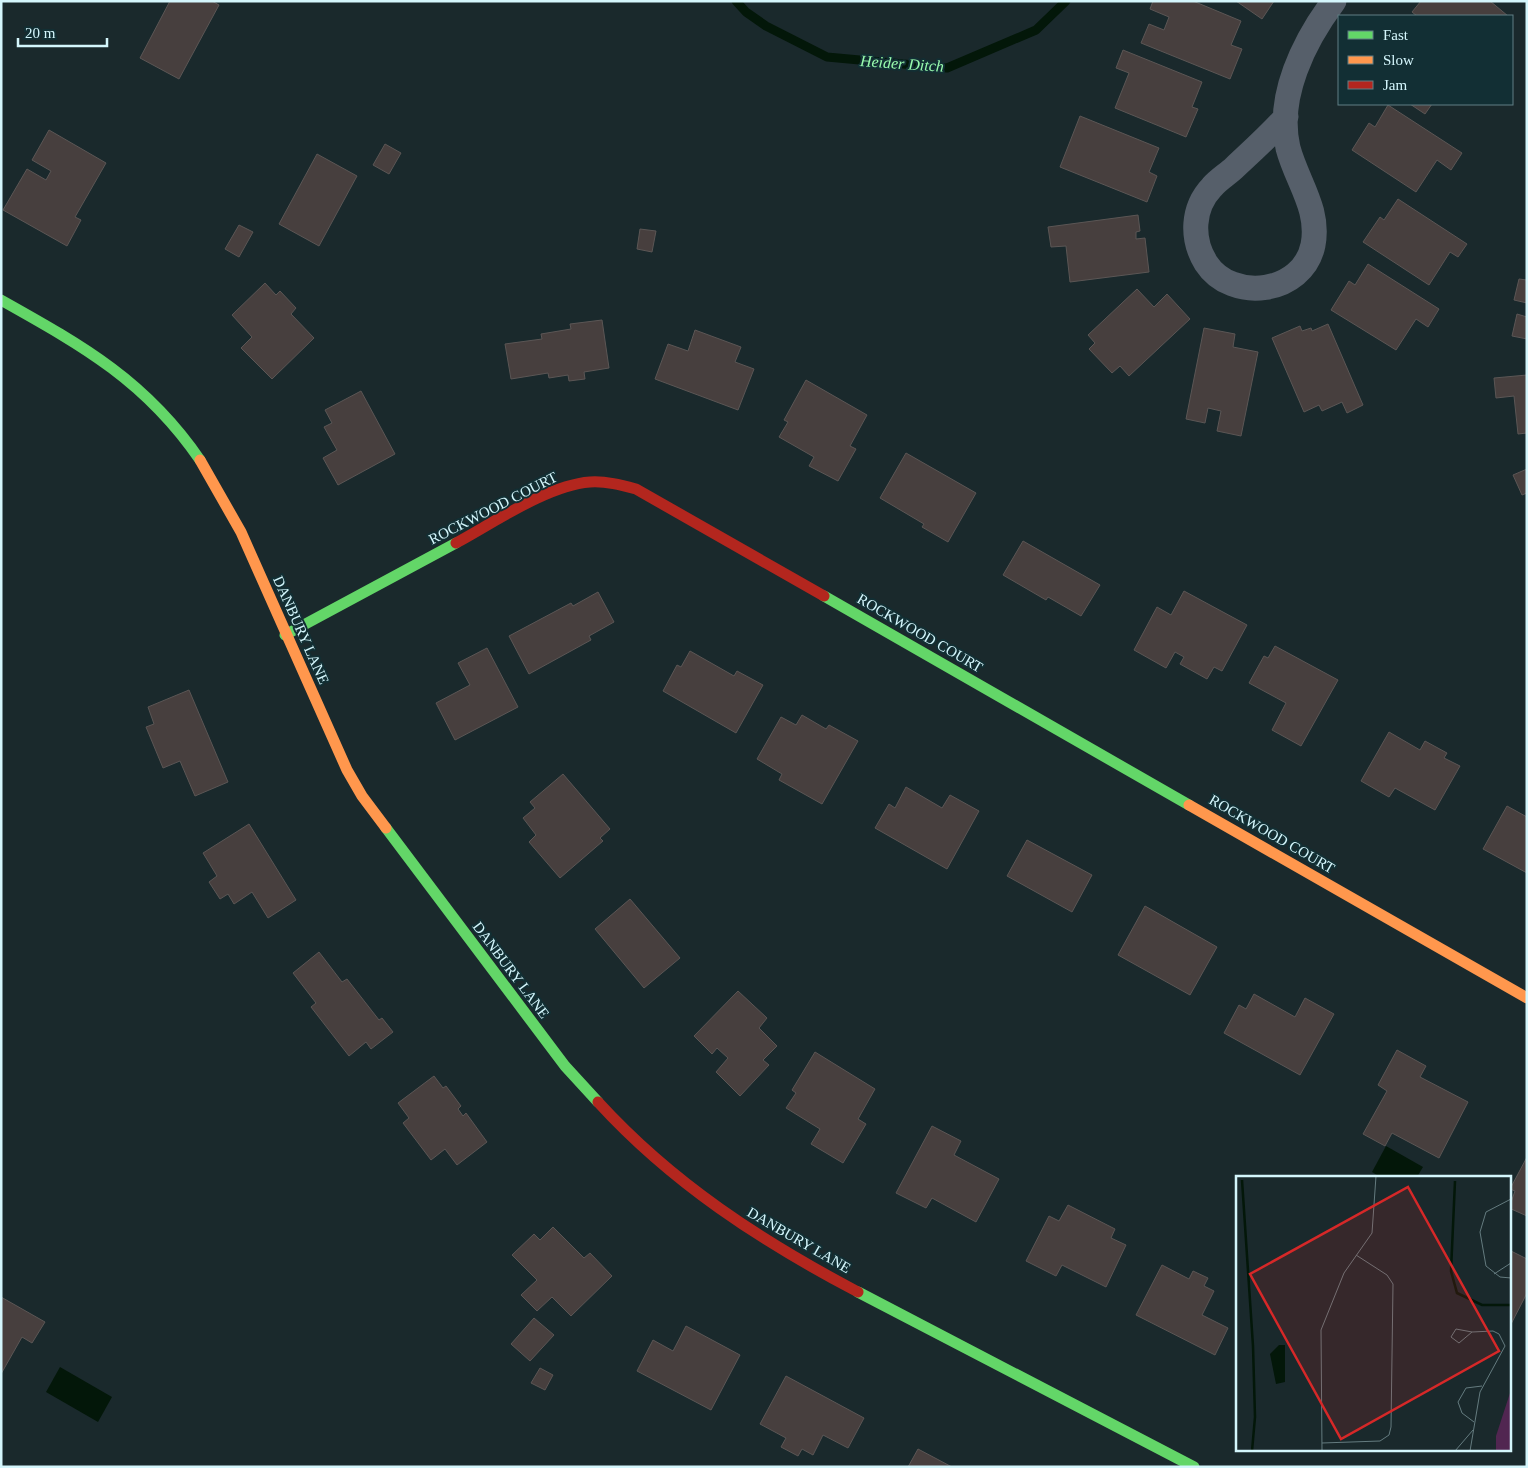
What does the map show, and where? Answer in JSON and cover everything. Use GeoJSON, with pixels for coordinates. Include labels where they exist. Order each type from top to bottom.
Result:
{"type":"FeatureCollection","features":[{"type":"Feature","properties":{"kind":"street"},"geometry":{"type":"LineString","coordinates":[[1286,116],[1269,136],[1212,186],[1202,201],[1196,218],[1195,236],[1200,254],[1210,269],[1223,280],[1240,287],[1258,290],[1275,286],[1292,277],[1304,264],[1313,248],[1316,230],[1314,212],[1288,148],[1286,116],[1294,71],[1319,21],[1334,1]]}},
{"type":"Feature","properties":{"kind":"street","name":"DANBURY LANE"},"geometry":{"type":"LineString","coordinates":[[1,300],[80,345],[110,365],[137,388],[186,439],[226,498],[347,770],[362,796],[565,1066],[621,1127],[682,1182],[732,1219],[799,1261],[1194,1467]]}},
{"type":"Feature","properties":{"kind":"street","name":"ROCKWOOD COURT"},"geometry":{"type":"LineString","coordinates":[[286,636],[545,494],[578,482],[607,481],[636,489],[1527,998]]}},
{"type":"Feature","properties":{"kind":"shaded area"},"geometry":{"type":"Polygon","coordinates":[[[1386,1146],[1423,1167],[1418,1176],[1378,1176],[1372,1172],[1386,1146]]]}},
{"type":"Feature","properties":{"kind":"shaded area"},"geometry":{"type":"Polygon","coordinates":[[[60,1367],[112,1397],[98,1422],[46,1392],[60,1367]]]}},
{"type":"Feature","properties":{"kind":"building"},"geometry":{"type":"Polygon","coordinates":[[[170,1],[212,1],[219,5],[179,79],[140,58],[170,1]]]}},
{"type":"Feature","properties":{"kind":"building"},"geometry":{"type":"Polygon","coordinates":[[[1153,1],[1193,1],[1241,21],[1231,45],[1242,49],[1230,79],[1141,43],[1149,24],[1164,30],[1169,17],[1150,9],[1153,1]]]}},
{"type":"Feature","properties":{"kind":"building"},"geometry":{"type":"Polygon","coordinates":[[[1236,1],[1274,1],[1262,19],[1236,1]]]}},
{"type":"Feature","properties":{"kind":"building"},"geometry":{"type":"Polygon","coordinates":[[[1421,1],[1490,1],[1507,15],[1416,15],[1412,12],[1421,1]]]}},
{"type":"Feature","properties":{"kind":"building"},"geometry":{"type":"Polygon","coordinates":[[[1123,50],[1202,82],[1192,107],[1198,109],[1186,137],[1115,108],[1129,73],[1116,68],[1123,50]]]}},
{"type":"Feature","properties":{"kind":"building"},"geometry":{"type":"Polygon","coordinates":[[[1388,105],[1462,153],[1451,170],[1437,160],[1416,192],[1352,150],[1369,123],[1375,127],[1388,105]]]}},
{"type":"Feature","properties":{"kind":"building"},"geometry":{"type":"Polygon","coordinates":[[[1412,105],[1431,105],[1425,114],[1412,105]]]}},
{"type":"Feature","properties":{"kind":"building"},"geometry":{"type":"Polygon","coordinates":[[[1080,116],[1159,148],[1149,172],[1157,176],[1147,202],[1060,167],[1080,116]]]}},
{"type":"Feature","properties":{"kind":"building"},"geometry":{"type":"Polygon","coordinates":[[[49,130],[106,163],[75,217],[81,220],[67,246],[3,210],[27,169],[46,180],[51,171],[32,160],[49,130]]]}},
{"type":"Feature","properties":{"kind":"building"},"geometry":{"type":"Polygon","coordinates":[[[385,144],[401,153],[389,174],[373,165],[385,144]]]}},
{"type":"Feature","properties":{"kind":"building"},"geometry":{"type":"Polygon","coordinates":[[[317,154],[357,176],[319,246],[279,224],[317,154]]]}},
{"type":"Feature","properties":{"kind":"building"},"geometry":{"type":"Polygon","coordinates":[[[1398,199],[1467,244],[1458,257],[1450,252],[1429,285],[1363,242],[1380,217],[1384,220],[1398,199]]]}},
{"type":"Feature","properties":{"kind":"building"},"geometry":{"type":"Polygon","coordinates":[[[1138,215],[1140,231],[1136,232],[1136,239],[1145,238],[1149,272],[1070,282],[1066,246],[1051,247],[1048,227],[1138,215]]]}},
{"type":"Feature","properties":{"kind":"building"},"geometry":{"type":"Polygon","coordinates":[[[239,225],[253,232],[239,257],[225,249],[239,225]]]}},
{"type":"Feature","properties":{"kind":"building"},"geometry":{"type":"Polygon","coordinates":[[[640,229],[656,231],[652,252],[637,249],[640,229]]]}},
{"type":"Feature","properties":{"kind":"building"},"geometry":{"type":"Polygon","coordinates":[[[1368,264],[1439,309],[1428,327],[1416,319],[1396,350],[1331,310],[1349,281],[1355,285],[1368,264]]]}},
{"type":"Feature","properties":{"kind":"building"},"geometry":{"type":"Polygon","coordinates":[[[1519,279],[1527,280],[1527,303],[1514,300],[1519,279]]]}},
{"type":"Feature","properties":{"kind":"building"},"geometry":{"type":"Polygon","coordinates":[[[265,283],[276,295],[280,291],[296,308],[291,314],[314,338],[272,379],[241,348],[252,337],[232,315],[265,283]]]}},
{"type":"Feature","properties":{"kind":"building"},"geometry":{"type":"Polygon","coordinates":[[[1137,289],[1154,307],[1167,294],[1190,319],[1129,376],[1120,366],[1112,373],[1089,349],[1095,343],[1088,335],[1137,289]]]}},
{"type":"Feature","properties":{"kind":"building"},"geometry":{"type":"Polygon","coordinates":[[[1517,314],[1527,317],[1527,339],[1512,336],[1517,314]]]}},
{"type":"Feature","properties":{"kind":"building"},"geometry":{"type":"Polygon","coordinates":[[[602,320],[609,368],[584,372],[585,379],[569,381],[568,375],[549,378],[548,373],[511,379],[505,344],[542,339],[541,334],[571,329],[570,324],[602,320]]]}},
{"type":"Feature","properties":{"kind":"building"},"geometry":{"type":"Polygon","coordinates":[[[1328,324],[1363,405],[1347,413],[1342,402],[1322,411],[1319,405],[1304,412],[1272,338],[1300,326],[1302,331],[1311,328],[1312,331],[1328,324]]]}},
{"type":"Feature","properties":{"kind":"building"},"geometry":{"type":"Polygon","coordinates":[[[1204,328],[1235,334],[1233,347],[1258,352],[1241,436],[1217,431],[1221,411],[1208,408],[1205,423],[1186,419],[1204,328]]]}},
{"type":"Feature","properties":{"kind":"building"},"geometry":{"type":"Polygon","coordinates":[[[695,330],[741,347],[735,362],[754,369],[738,410],[655,379],[668,344],[688,351],[695,330]]]}},
{"type":"Feature","properties":{"kind":"building"},"geometry":{"type":"Polygon","coordinates":[[[1527,375],[1527,433],[1518,434],[1514,396],[1496,398],[1494,378],[1527,375]]]}},
{"type":"Feature","properties":{"kind":"building"},"geometry":{"type":"Polygon","coordinates":[[[806,380],[867,415],[850,446],[856,449],[838,481],[809,466],[814,457],[779,437],[788,422],[784,420],[806,380]]]}},
{"type":"Feature","properties":{"kind":"building"},"geometry":{"type":"Polygon","coordinates":[[[361,391],[395,454],[338,485],[323,458],[337,450],[324,427],[332,423],[325,410],[361,391]]]}},
{"type":"Feature","properties":{"kind":"building"},"geometry":{"type":"Polygon","coordinates":[[[906,453],[976,493],[948,542],[922,527],[924,524],[880,498],[906,453]]]}},
{"type":"Feature","properties":{"kind":"building"},"geometry":{"type":"Polygon","coordinates":[[[1527,469],[1527,493],[1522,495],[1513,475],[1527,469]]]}},
{"type":"Feature","properties":{"kind":"building"},"geometry":{"type":"Polygon","coordinates":[[[1023,541],[1100,585],[1081,616],[1048,597],[1046,600],[1003,575],[1023,541]]]}},
{"type":"Feature","properties":{"kind":"building"},"geometry":{"type":"Polygon","coordinates":[[[1184,591],[1247,625],[1222,671],[1214,667],[1207,679],[1180,664],[1184,657],[1175,652],[1166,668],[1134,650],[1157,607],[1171,615],[1184,591]]]}},
{"type":"Feature","properties":{"kind":"building"},"geometry":{"type":"Polygon","coordinates":[[[598,592],[614,622],[589,636],[591,640],[529,674],[509,636],[571,603],[573,606],[598,592]]]}},
{"type":"Feature","properties":{"kind":"building"},"geometry":{"type":"Polygon","coordinates":[[[1275,646],[1338,680],[1301,746],[1272,730],[1286,703],[1249,683],[1264,656],[1268,658],[1275,646]]]}},
{"type":"Feature","properties":{"kind":"building"},"geometry":{"type":"Polygon","coordinates":[[[487,648],[518,707],[455,740],[436,703],[470,685],[458,663],[487,648]]]}},
{"type":"Feature","properties":{"kind":"building"},"geometry":{"type":"Polygon","coordinates":[[[690,651],[734,676],[737,671],[763,685],[736,733],[663,691],[677,665],[681,667],[690,651]]]}},
{"type":"Feature","properties":{"kind":"building"},"geometry":{"type":"Polygon","coordinates":[[[189,690],[228,782],[195,796],[180,761],[163,768],[146,727],[154,724],[148,707],[189,690]]]}},
{"type":"Feature","properties":{"kind":"building"},"geometry":{"type":"Polygon","coordinates":[[[802,715],[826,729],[829,725],[858,741],[822,804],[779,780],[782,774],[757,759],[781,717],[796,725],[802,715]]]}},
{"type":"Feature","properties":{"kind":"building"},"geometry":{"type":"Polygon","coordinates":[[[1389,732],[1420,750],[1425,741],[1447,753],[1444,758],[1460,766],[1435,810],[1395,788],[1389,797],[1361,781],[1389,732]]]}},
{"type":"Feature","properties":{"kind":"building"},"geometry":{"type":"Polygon","coordinates":[[[563,774],[610,829],[600,838],[603,841],[560,878],[529,842],[536,835],[523,818],[535,808],[530,802],[563,774]]]}},
{"type":"Feature","properties":{"kind":"building"},"geometry":{"type":"Polygon","coordinates":[[[906,787],[942,808],[950,795],[979,811],[947,869],[875,828],[889,804],[895,808],[906,787]]]}},
{"type":"Feature","properties":{"kind":"building"},"geometry":{"type":"Polygon","coordinates":[[[1507,806],[1527,817],[1527,873],[1483,849],[1507,806]]]}},
{"type":"Feature","properties":{"kind":"building"},"geometry":{"type":"Polygon","coordinates":[[[249,824],[296,900],[268,918],[252,892],[234,904],[228,894],[220,899],[209,882],[217,876],[203,853],[249,824]]]}},
{"type":"Feature","properties":{"kind":"building"},"geometry":{"type":"Polygon","coordinates":[[[1027,840],[1092,875],[1072,912],[1007,876],[1027,840]]]}},
{"type":"Feature","properties":{"kind":"building"},"geometry":{"type":"Polygon","coordinates":[[[630,899],[680,958],[644,988],[595,929],[630,899]]]}},
{"type":"Feature","properties":{"kind":"building"},"geometry":{"type":"Polygon","coordinates":[[[1145,906],[1217,947],[1190,995],[1118,955],[1145,906]]]}},
{"type":"Feature","properties":{"kind":"building"},"geometry":{"type":"Polygon","coordinates":[[[319,952],[342,982],[347,979],[379,1020],[382,1018],[393,1032],[371,1049],[366,1042],[349,1056],[311,1007],[316,1003],[293,973],[319,952]]]}},
{"type":"Feature","properties":{"kind":"building"},"geometry":{"type":"Polygon","coordinates":[[[738,991],[767,1018],[759,1028],[777,1046],[763,1060],[769,1065],[740,1096],[716,1072],[728,1058],[717,1048],[712,1054],[694,1036],[738,991]]]}},
{"type":"Feature","properties":{"kind":"building"},"geometry":{"type":"Polygon","coordinates":[[[1254,994],[1295,1017],[1305,998],[1334,1014],[1300,1075],[1224,1033],[1239,1005],[1246,1009],[1254,994]]]}},
{"type":"Feature","properties":{"kind":"building"},"geometry":{"type":"Polygon","coordinates":[[[1397,1050],[1426,1066],[1420,1077],[1468,1102],[1439,1158],[1392,1133],[1385,1146],[1363,1134],[1387,1091],[1378,1085],[1397,1050]]]}},
{"type":"Feature","properties":{"kind":"building"},"geometry":{"type":"Polygon","coordinates":[[[815,1052],[875,1089],[858,1119],[866,1124],[843,1163],[811,1144],[820,1129],[786,1108],[796,1093],[792,1090],[815,1052]]]}},
{"type":"Feature","properties":{"kind":"building"},"geometry":{"type":"Polygon","coordinates":[[[434,1076],[443,1088],[446,1086],[461,1106],[458,1109],[463,1116],[466,1113],[487,1142],[457,1165],[445,1149],[431,1160],[403,1123],[409,1118],[398,1103],[434,1076]]]}},
{"type":"Feature","properties":{"kind":"building"},"geometry":{"type":"Polygon","coordinates":[[[932,1126],[961,1141],[954,1155],[999,1179],[976,1222],[932,1198],[926,1208],[896,1193],[932,1126]]]}},
{"type":"Feature","properties":{"kind":"building"},"geometry":{"type":"Polygon","coordinates":[[[1527,1157],[1527,1216],[1510,1208],[1515,1191],[1510,1189],[1527,1157]]]}},
{"type":"Feature","properties":{"kind":"building"},"geometry":{"type":"Polygon","coordinates":[[[1068,1205],[1115,1229],[1111,1238],[1126,1245],[1106,1287],[1062,1265],[1056,1276],[1026,1261],[1049,1216],[1059,1221],[1068,1205]]]}},
{"type":"Feature","properties":{"kind":"building"},"geometry":{"type":"Polygon","coordinates":[[[553,1227],[584,1258],[590,1253],[612,1276],[571,1316],[552,1297],[537,1311],[521,1295],[537,1280],[512,1255],[534,1234],[540,1240],[553,1227]]]}},
{"type":"Feature","properties":{"kind":"building"},"geometry":{"type":"Polygon","coordinates":[[[1510,1250],[1527,1259],[1527,1293],[1510,1326],[1510,1250]]]}},
{"type":"Feature","properties":{"kind":"building"},"geometry":{"type":"Polygon","coordinates":[[[1162,1265],[1189,1279],[1193,1271],[1208,1278],[1204,1286],[1214,1291],[1202,1315],[1228,1328],[1215,1355],[1136,1315],[1162,1265]]]}},
{"type":"Feature","properties":{"kind":"building"},"geometry":{"type":"Polygon","coordinates":[[[1,1297],[45,1322],[32,1343],[22,1337],[1,1374],[1,1297]]]}},
{"type":"Feature","properties":{"kind":"building"},"geometry":{"type":"Polygon","coordinates":[[[534,1318],[554,1335],[530,1361],[511,1344],[534,1318]]]}},
{"type":"Feature","properties":{"kind":"building"},"geometry":{"type":"Polygon","coordinates":[[[686,1326],[740,1355],[711,1410],[637,1371],[653,1340],[673,1351],[686,1326]]]}},
{"type":"Feature","properties":{"kind":"building"},"geometry":{"type":"Polygon","coordinates":[[[540,1368],[553,1375],[545,1390],[531,1383],[540,1368]]]}},
{"type":"Feature","properties":{"kind":"building"},"geometry":{"type":"Polygon","coordinates":[[[786,1376],[864,1418],[848,1448],[823,1435],[813,1455],[802,1449],[798,1456],[781,1447],[786,1438],[760,1424],[786,1376]]]}},
{"type":"Feature","properties":{"kind":"building"},"geometry":{"type":"Polygon","coordinates":[[[918,1449],[952,1467],[908,1467],[918,1449]]]}},
{"type":"Feature","properties":{"kind":"waterway","name":"Heider Ditch"},"geometry":{"type":"LineString","coordinates":[[736,1],[746,12],[766,26],[827,57],[947,68],[1036,30],[1066,1]]}},
{"type":"Feature","properties":{"kind":"traffic: fast"},"geometry":{"type":"LineString","coordinates":[[1,300],[86,350],[135,387],[158,408],[200,460]]}},
{"type":"Feature","properties":{"kind":"traffic: fast"},"geometry":{"type":"LineString","coordinates":[[285,635],[456,543]]}},
{"type":"Feature","properties":{"kind":"traffic: fast"},"geometry":{"type":"LineString","coordinates":[[824,596],[1189,805]]}},
{"type":"Feature","properties":{"kind":"traffic: fast"},"geometry":{"type":"LineString","coordinates":[[386,828],[565,1066],[598,1102]]}},
{"type":"Feature","properties":{"kind":"traffic: fast"},"geometry":{"type":"LineString","coordinates":[[858,1292],[1194,1467]]}},
{"type":"Feature","properties":{"kind":"traffic: slow"},"geometry":{"type":"LineString","coordinates":[[200,460],[241,532],[347,770],[362,796],[386,828]]}},
{"type":"Feature","properties":{"kind":"traffic: slow"},"geometry":{"type":"LineString","coordinates":[[1189,805],[1527,998]]}},
{"type":"Feature","properties":{"kind":"traffic: jam"},"geometry":{"type":"LineString","coordinates":[[456,543],[539,497],[574,485],[590,482],[608,483],[636,489],[824,596]]}},
{"type":"Feature","properties":{"kind":"traffic: jam"},"geometry":{"type":"LineString","coordinates":[[598,1102],[656,1159],[719,1208],[787,1252],[858,1292]]}}]}
